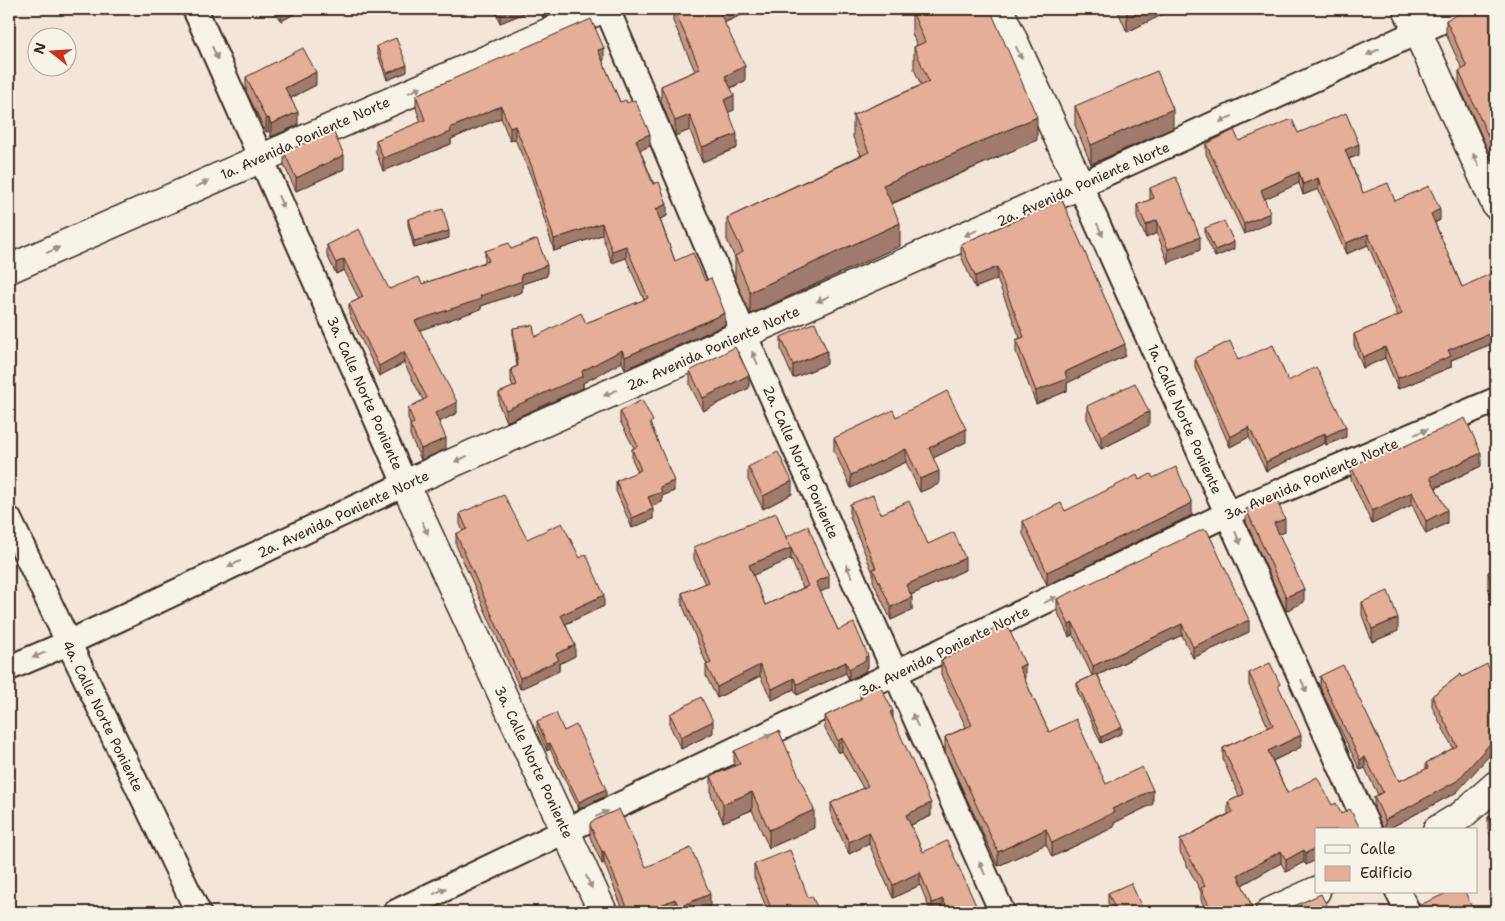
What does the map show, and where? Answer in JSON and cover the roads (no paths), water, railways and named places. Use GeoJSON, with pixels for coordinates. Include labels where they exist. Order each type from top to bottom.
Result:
{"type":"FeatureCollection","features":[{"type":"Feature","properties":{"kind":"main road","name":"1a. Avenida Poniente Norte"},"geometry":{"type":"LineString","coordinates":[[9,269],[602,9]]}},
{"type":"Feature","properties":{"kind":"main road","name":"1a. Calle Norte Poniente"},"geometry":{"type":"LineString","coordinates":[[999,9],[1080,185]]}},
{"type":"Feature","properties":{"kind":"main road"},"geometry":{"type":"LineString","coordinates":[[1412,20],[1496,204]]}},
{"type":"Feature","properties":{"kind":"main road","name":"2a. Avenida Poniente Norte"},"geometry":{"type":"LineString","coordinates":[[405,484],[1080,185]]}},
{"type":"Feature","properties":{"kind":"main road","name":"3a. Calle Norte Poniente"},"geometry":{"type":"LineString","coordinates":[[405,484],[603,912]]}},
{"type":"Feature","properties":{"kind":"main road"},"geometry":{"type":"LineString","coordinates":[[1440,828],[1462,815],[1496,786]]}},
{"type":"Feature","properties":{"kind":"main road"},"geometry":{"type":"LineString","coordinates":[[1270,912],[1315,891]]}},
{"type":"Feature","properties":{"kind":"street","name":"3a. Calle Norte Poniente"},"geometry":{"type":"LineString","coordinates":[[195,9],[405,484]]}},
{"type":"Feature","properties":{"kind":"street","name":"2a. Calle Norte Poniente"},"geometry":{"type":"LineString","coordinates":[[607,9],[744,334],[1002,912]]}},
{"type":"Feature","properties":{"kind":"street","name":"2a. Avenida Poniente Norte"},"geometry":{"type":"LineString","coordinates":[[1080,185],[1412,20],[1468,9]]}},
{"type":"Feature","properties":{"kind":"street","name":"1a. Calle Norte Poniente"},"geometry":{"type":"LineString","coordinates":[[1080,185],[1368,828]]}},
{"type":"Feature","properties":{"kind":"street","name":"3a. Avenida Poniente Norte"},"geometry":{"type":"LineString","coordinates":[[396,912],[895,675],[1228,514],[1496,400]]}},
{"type":"Feature","properties":{"kind":"street","name":"2a. Avenida Poniente Norte"},"geometry":{"type":"LineString","coordinates":[[9,668],[68,643],[405,484]]}},
{"type":"Feature","properties":{"kind":"street","name":"4a. Calle Norte Poniente"},"geometry":{"type":"LineString","coordinates":[[9,518],[198,912]]}},
{"type":"Feature","properties":{"kind":"street"},"geometry":{"type":"LineString","coordinates":[[1462,815],[1496,801]]}},
{"type":"Feature","properties":{"kind":"street"},"geometry":{"type":"LineString","coordinates":[[1399,894],[1408,912]]}}]}
